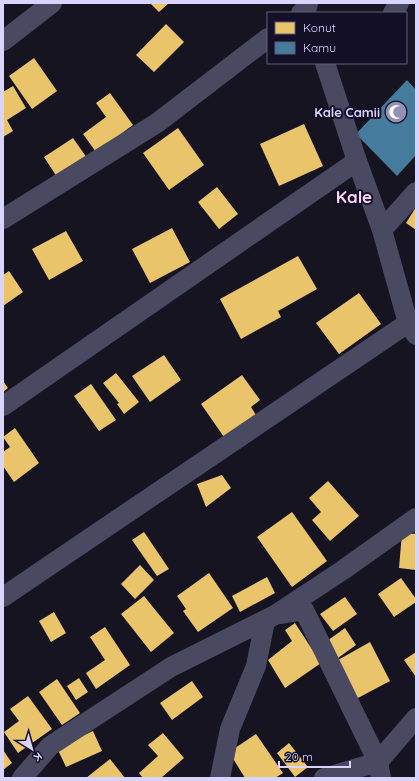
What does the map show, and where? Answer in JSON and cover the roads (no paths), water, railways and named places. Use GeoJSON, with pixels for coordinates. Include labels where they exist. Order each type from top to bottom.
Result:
{"type":"FeatureCollection","features":[{"type":"Feature","properties":{"kind":"street"},"geometry":{"type":"LineString","coordinates":[[3,41],[52,3]]}},
{"type":"Feature","properties":{"kind":"street"},"geometry":{"type":"LineString","coordinates":[[394,12],[398,3]]}},
{"type":"Feature","properties":{"kind":"street"},"geometry":{"type":"LineString","coordinates":[[3,219],[157,123],[267,39]]}},
{"type":"Feature","properties":{"kind":"street"},"geometry":{"type":"LineString","coordinates":[[3,597],[412,329],[382,230],[357,161],[325,64]]}},
{"type":"Feature","properties":{"kind":"street"},"geometry":{"type":"LineString","coordinates":[[3,406],[357,161]]}},
{"type":"Feature","properties":{"kind":"street"},"geometry":{"type":"LineString","coordinates":[[382,230],[416,192]]}},
{"type":"Feature","properties":{"kind":"street"},"geometry":{"type":"LineString","coordinates":[[22,778],[50,746],[171,667],[270,618],[344,570],[416,518]]}},
{"type":"Feature","properties":{"kind":"street"},"geometry":{"type":"LineString","coordinates":[[270,618],[304,610],[379,770]]}},
{"type":"Feature","properties":{"kind":"street"},"geometry":{"type":"LineString","coordinates":[[220,778],[230,729],[256,666],[270,618]]}},
{"type":"Feature","properties":{"kind":"street"},"geometry":{"type":"LineString","coordinates":[[324,778],[379,770],[416,718]]}},
{"type":"Feature","properties":{"kind":"place","name":"Kale Camii"},"geometry":{"type":"Point","coordinates":[396,112]}},
{"type":"Feature","properties":{"kind":"district","name":"Kale"},"geometry":{"type":"Point","coordinates":[354,197]}}]}
